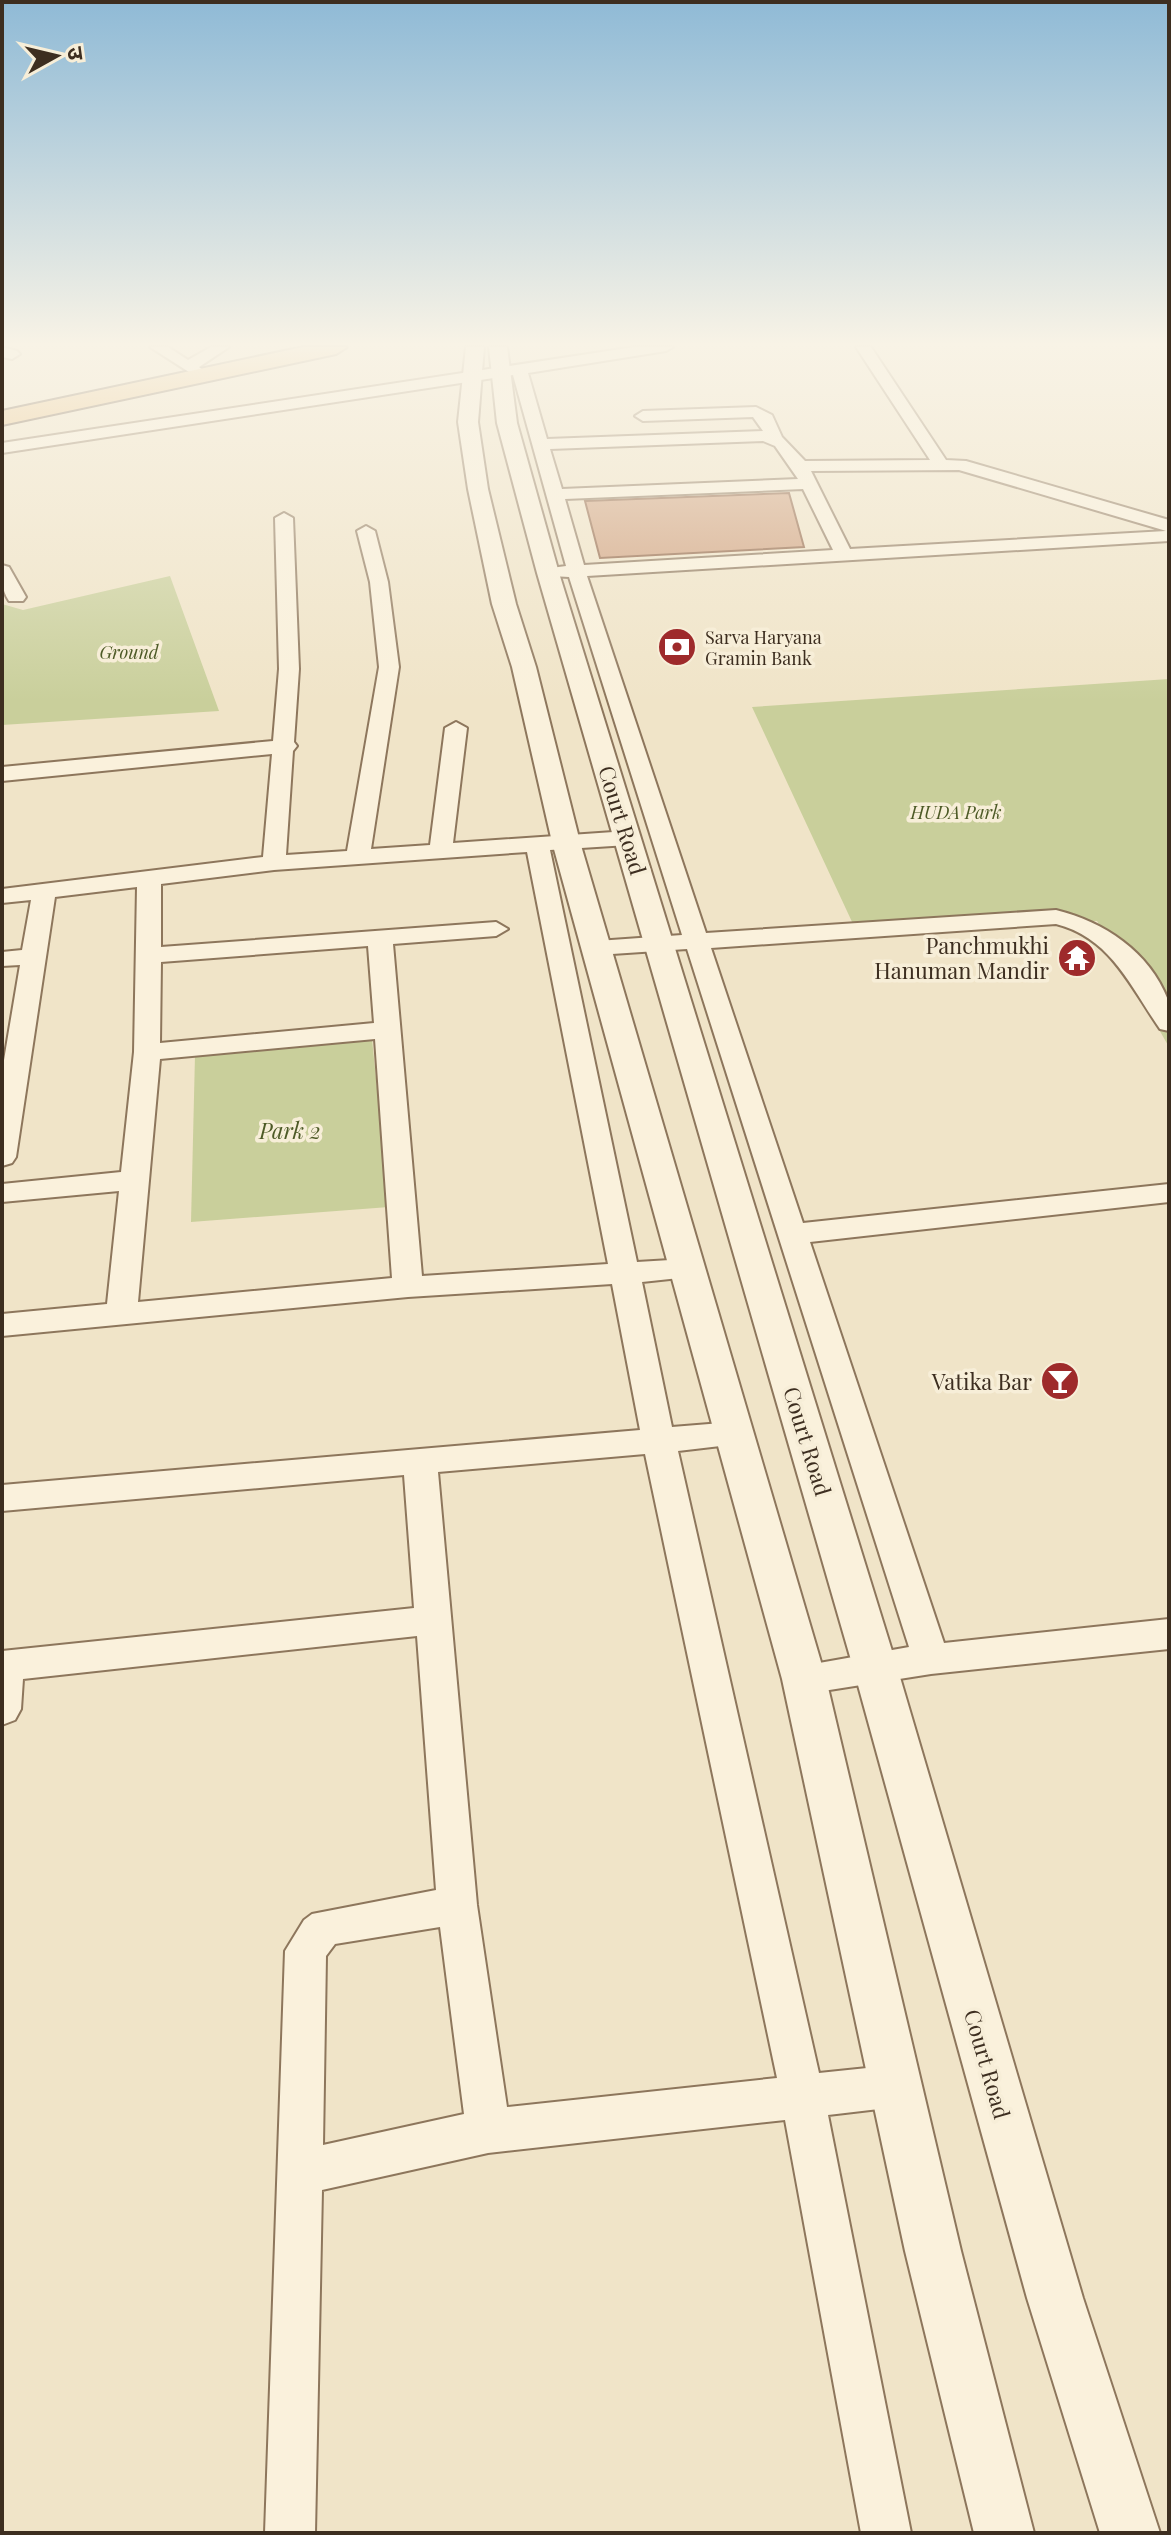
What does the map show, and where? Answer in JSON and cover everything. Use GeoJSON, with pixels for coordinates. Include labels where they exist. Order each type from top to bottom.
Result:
{"type":"FeatureCollection","features":[{"type":"Feature","properties":{"kind":"street"},"geometry":{"type":"LineString","coordinates":[[474,465],[552,843],[626,1273],[659,1442],[803,2099],[886,2533]]}},
{"type":"Feature","properties":{"kind":"street","name":"Court Road"},"geometry":{"type":"LineString","coordinates":[[523,465],[564,578],[628,838],[875,1667],[1055,2298],[1130,2533]]}},
{"type":"Feature","properties":{"kind":"street"},"geometry":{"type":"LineString","coordinates":[[547,465],[556,494],[564,578],[698,940],[931,1659]]}},
{"type":"Feature","properties":{"kind":"street"},"geometry":{"type":"LineString","coordinates":[[833,465],[800,466],[844,555]]}},
{"type":"Feature","properties":{"kind":"street"},"geometry":{"type":"LineString","coordinates":[[957,465],[1169,526]]}},
{"type":"Feature","properties":{"kind":"street"},"geometry":{"type":"LineString","coordinates":[[556,494],[809,484]]}},
{"type":"Feature","properties":{"kind":"street"},"geometry":{"type":"LineString","coordinates":[[274,863],[286,746],[289,669],[284,518]]}},
{"type":"Feature","properties":{"kind":"street"},"geometry":{"type":"LineString","coordinates":[[358,855],[389,667],[385,615],[366,531]]}},
{"type":"Feature","properties":{"kind":"street"},"geometry":{"type":"LineString","coordinates":[[564,578],[844,555],[1169,536]]}},
{"type":"Feature","properties":{"kind":"street"},"geometry":{"type":"LineString","coordinates":[[564,578],[1169,548]]}},
{"type":"Feature","properties":{"kind":"street"},"geometry":{"type":"LineString","coordinates":[[2,571],[16,597]]}},
{"type":"Feature","properties":{"kind":"street"},"geometry":{"type":"LineString","coordinates":[[441,850],[456,728]]}},
{"type":"Feature","properties":{"kind":"street"},"geometry":{"type":"LineString","coordinates":[[2,774],[286,746]]}},
{"type":"Feature","properties":{"kind":"street"},"geometry":{"type":"LineString","coordinates":[[2,896],[358,855],[628,838]]}},
{"type":"Feature","properties":{"kind":"street"},"geometry":{"type":"LineString","coordinates":[[552,843],[597,948],[804,1679],[896,2086],[1004,2533]]}},
{"type":"Feature","properties":{"kind":"street"},"geometry":{"type":"LineString","coordinates":[[121,1314],[147,1052],[149,879]]}},
{"type":"Feature","properties":{"kind":"street"},"geometry":{"type":"LineString","coordinates":[[2,1157],[12,1031],[35,956],[44,892]]}},
{"type":"Feature","properties":{"kind":"street"},"geometry":{"type":"LineString","coordinates":[[597,948],[1043,917],[1073,920],[1099,932],[1123,953],[1169,1023]]}},
{"type":"Feature","properties":{"kind":"street"},"geometry":{"type":"LineString","coordinates":[[150,955],[496,929]]}},
{"type":"Feature","properties":{"kind":"street"},"geometry":{"type":"LineString","coordinates":[[380,939],[408,1287]]}},
{"type":"Feature","properties":{"kind":"street"},"geometry":{"type":"LineString","coordinates":[[2,959],[35,956]]}},
{"type":"Feature","properties":{"kind":"street"},"geometry":{"type":"LineString","coordinates":[[147,1052],[385,1030]]}},
{"type":"Feature","properties":{"kind":"street"},"geometry":{"type":"LineString","coordinates":[[2,1193],[135,1180]]}},
{"type":"Feature","properties":{"kind":"street"},"geometry":{"type":"LineString","coordinates":[[793,1234],[1169,1193]]}},
{"type":"Feature","properties":{"kind":"street"},"geometry":{"type":"LineString","coordinates":[[2,1325],[408,1287],[687,1269]]}},
{"type":"Feature","properties":{"kind":"street"},"geometry":{"type":"LineString","coordinates":[[2,1498],[734,1434]]}},
{"type":"Feature","properties":{"kind":"street"},"geometry":{"type":"LineString","coordinates":[[420,1462],[457,1905],[488,2131]]}},
{"type":"Feature","properties":{"kind":"street"},"geometry":{"type":"LineString","coordinates":[[2,1709],[4,1666],[434,1620]]}},
{"type":"Feature","properties":{"kind":"street"},"geometry":{"type":"LineString","coordinates":[[804,1679],[931,1659],[1169,1634]]}},
{"type":"Feature","properties":{"kind":"street"},"geometry":{"type":"LineString","coordinates":[[290,2533],[305,1959],[318,1933],[335,1925],[457,1905]]}},
{"type":"Feature","properties":{"kind":"street"},"geometry":{"type":"LineString","coordinates":[[300,2172],[488,2131],[803,2099],[896,2086]]}},
{"type":"Feature","properties":{"kind":"green space","name":"Ground"},"geometry":{"type":"Polygon","coordinates":[[[170,576],[219,711],[2,725],[2,604],[23,610],[170,576]]]}},
{"type":"Feature","properties":{"kind":"green space","name":"HUDA Park"},"geometry":{"type":"Polygon","coordinates":[[[1169,679],[1169,1047],[1097,921],[860,939],[752,707],[1169,679]]]}},
{"type":"Feature","properties":{"kind":"green space","name":"Park 2"},"geometry":{"type":"Polygon","coordinates":[[[372,1039],[389,1207],[191,1222],[195,1055],[372,1039]]]}},
{"type":"Feature","properties":{"kind":"building"},"geometry":{"type":"Polygon","coordinates":[[[789,493],[804,547],[600,558],[585,501],[789,493]]]}},
{"type":"Feature","properties":{"kind":"place","name":"Sarva Haryana Gramin Bank"},"geometry":{"type":"Point","coordinates":[677,647]}},
{"type":"Feature","properties":{"kind":"place","name":"Panchmukhi Hanuman Mandir"},"geometry":{"type":"Point","coordinates":[1077,958]}},
{"type":"Feature","properties":{"kind":"place","name":"Vatika Bar"},"geometry":{"type":"Point","coordinates":[1060,1381]}}]}
